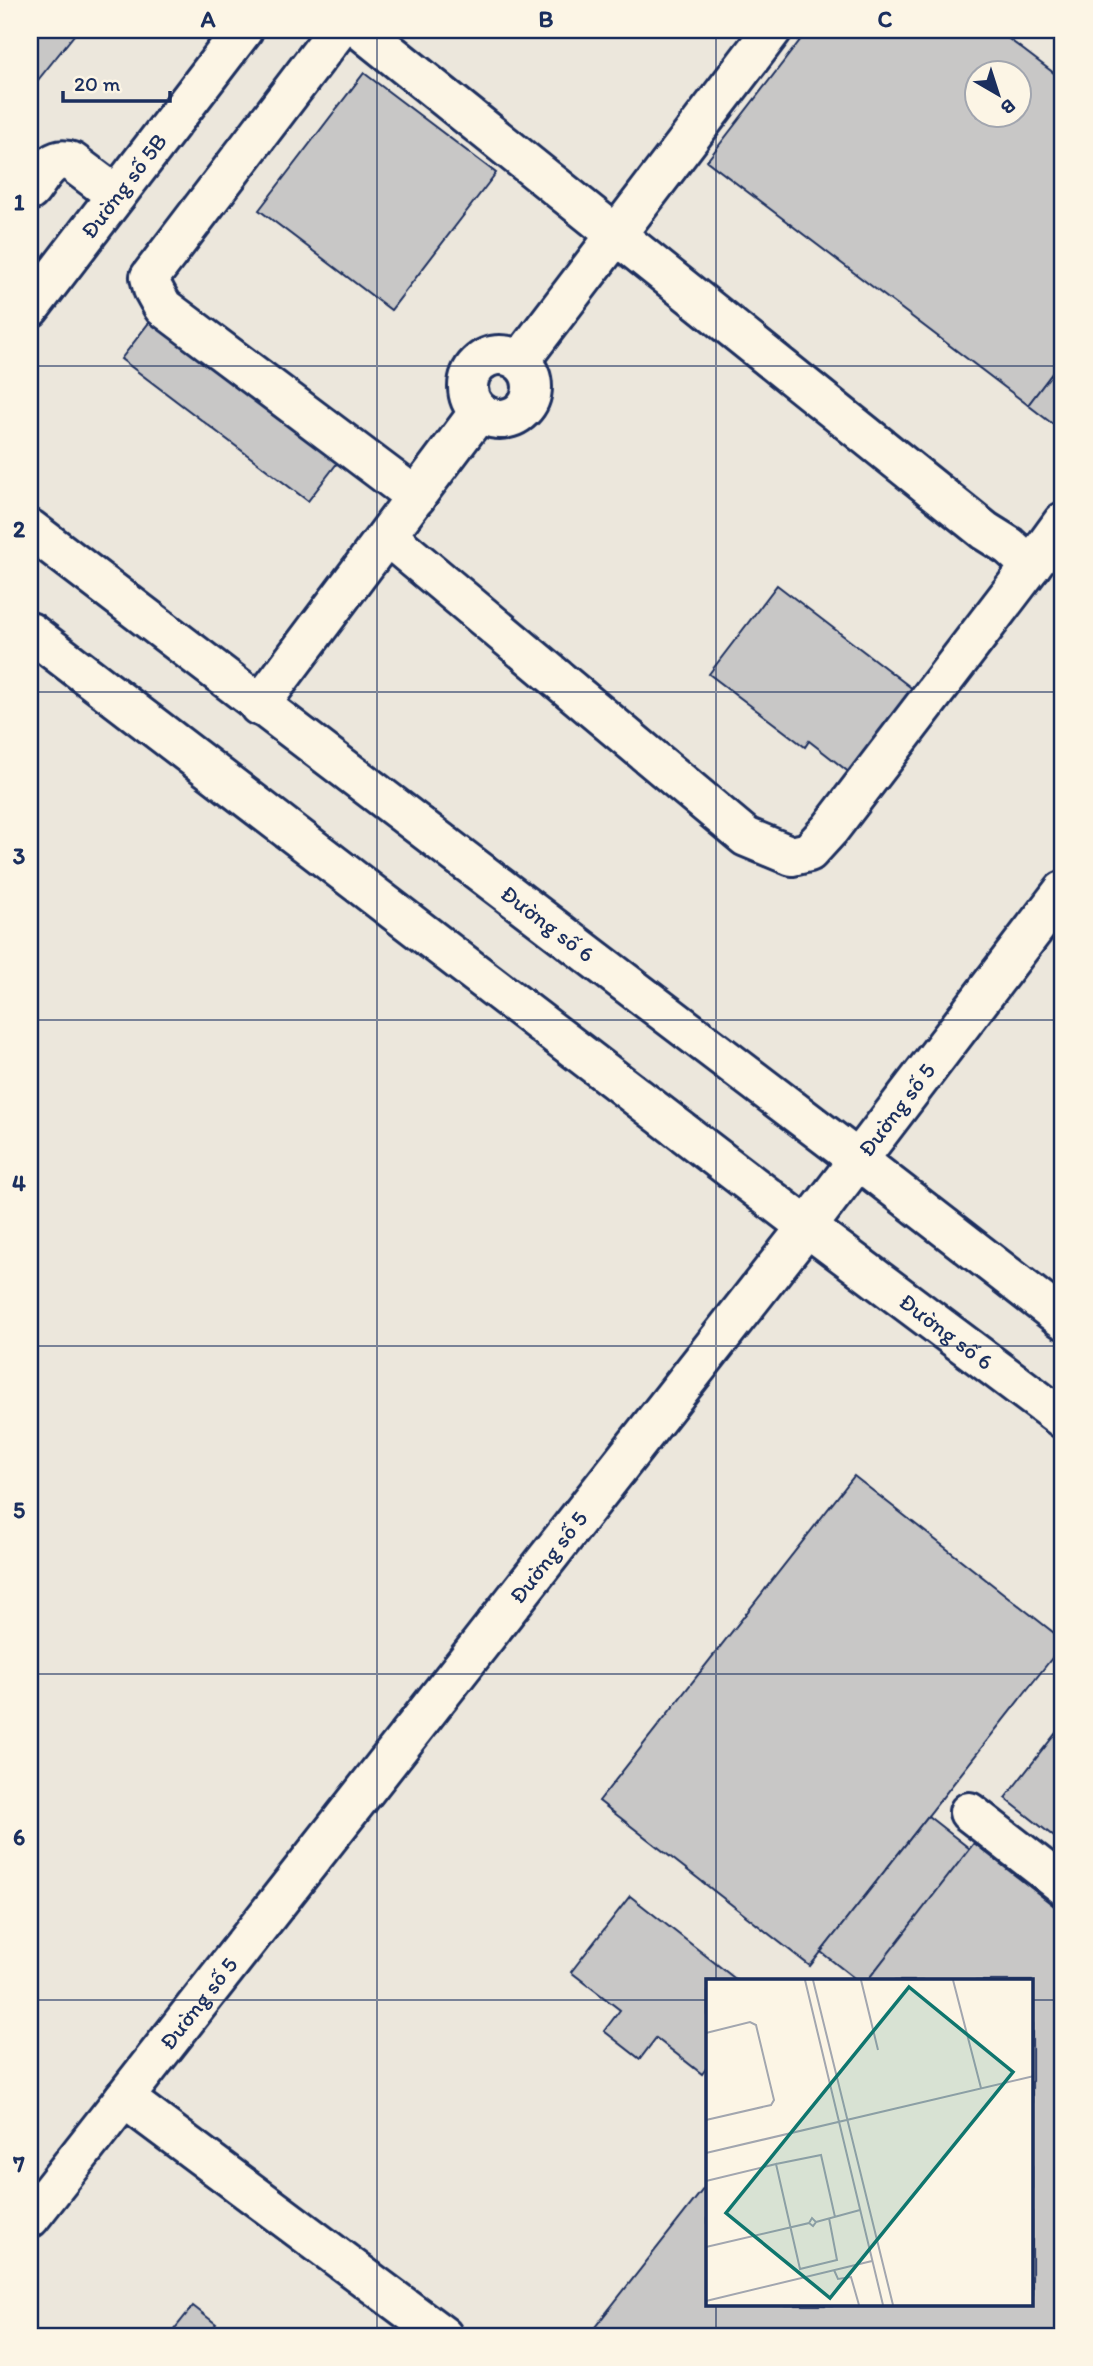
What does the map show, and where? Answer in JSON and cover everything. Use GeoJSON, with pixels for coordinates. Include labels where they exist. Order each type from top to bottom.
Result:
{"type":"FeatureCollection","features":[{"type":"Feature","properties":{"kind":"street","name":"Đường số 5B"},"geometry":{"type":"LineString","coordinates":[[30,308],[243,30]]}},
{"type":"Feature","properties":{"kind":"street"},"geometry":{"type":"LineString","coordinates":[[338,30],[150,277],[163,307],[416,497]]}},
{"type":"Feature","properties":{"kind":"street"},"geometry":{"type":"LineString","coordinates":[[361,30],[985,531],[1010,546],[1031,566]]}},
{"type":"Feature","properties":{"kind":"street"},"geometry":{"type":"LineString","coordinates":[[259,706],[479,412],[471,403],[467,391],[468,378],[474,367],[484,358],[496,354],[508,355],[520,361],[772,30]]}},
{"type":"Feature","properties":{"kind":"street"},"geometry":{"type":"LineString","coordinates":[[30,191],[54,161],[64,159],[116,195]]}},
{"type":"Feature","properties":{"kind":"street"},"geometry":{"type":"LineString","coordinates":[[387,536],[747,837],[792,856],[809,852],[830,829],[1063,522]]}},
{"type":"Feature","properties":{"kind":"street","name":"Đường số 6"},"geometry":{"type":"LineString","coordinates":[[30,529],[1063,1319]]}},
{"type":"Feature","properties":{"kind":"street","name":"Đường số 6"},"geometry":{"type":"LineString","coordinates":[[30,632],[807,1227],[1063,1419]]}},
{"type":"Feature","properties":{"kind":"street","name":"Đường số 5"},"geometry":{"type":"LineString","coordinates":[[30,2218],[807,1227],[1063,891]]}},
{"type":"Feature","properties":{"kind":"street"},"geometry":{"type":"LineString","coordinates":[[969,1812],[1063,1885]]}},
{"type":"Feature","properties":{"kind":"street"},"geometry":{"type":"LineString","coordinates":[[124,2098],[443,2336]]}},
{"type":"Feature","properties":{"kind":"shaded area"},"geometry":{"type":"Polygon","coordinates":[[[30,30],[1063,30],[1063,2336],[30,2336],[30,30]]]}},
{"type":"Feature","properties":{"kind":"building"},"geometry":{"type":"Polygon","coordinates":[[[30,30],[78,30],[30,90],[30,30]]]}},
{"type":"Feature","properties":{"kind":"building"},"geometry":{"type":"Polygon","coordinates":[[[808,30],[997,30],[1063,80],[1063,359],[1028,405],[707,161],[808,30]]]}},
{"type":"Feature","properties":{"kind":"building"},"geometry":{"type":"Polygon","coordinates":[[[364,73],[496,173],[391,310],[259,210],[364,73]]]}},
{"type":"Feature","properties":{"kind":"building"},"geometry":{"type":"Polygon","coordinates":[[[151,320],[338,462],[308,501],[121,359],[151,320]]]}},
{"type":"Feature","properties":{"kind":"building"},"geometry":{"type":"Polygon","coordinates":[[[1063,359],[1063,432],[1028,405],[1063,359]]]}},
{"type":"Feature","properties":{"kind":"building"},"geometry":{"type":"Polygon","coordinates":[[[777,585],[914,690],[850,773],[809,741],[805,747],[709,674],[777,585]]]}},
{"type":"Feature","properties":{"kind":"building"},"geometry":{"type":"Polygon","coordinates":[[[854,1476],[1063,1640],[1063,1644],[810,1966],[599,1801],[854,1476]]]}},
{"type":"Feature","properties":{"kind":"building"},"geometry":{"type":"Polygon","coordinates":[[[1063,1724],[1063,1844],[1005,1798],[1063,1724]]]}},
{"type":"Feature","properties":{"kind":"building"},"geometry":{"type":"Polygon","coordinates":[[[928,1816],[970,1849],[869,1979],[855,1979],[821,1952],[928,1816]]]}},
{"type":"Feature","properties":{"kind":"building"},"geometry":{"type":"Polygon","coordinates":[[[974,1843],[1063,1913],[1063,2336],[588,2336],[706,2186],[706,2306],[1034,2306],[1034,1979],[869,1979],[974,1843]]]}},
{"type":"Feature","properties":{"kind":"building"},"geometry":{"type":"Polygon","coordinates":[[[630,1896],[735,1979],[706,1979],[706,2069],[702,2074],[656,2038],[640,2059],[604,2031],[620,2010],[571,1972],[630,1896]]]}},
{"type":"Feature","properties":{"kind":"building"},"geometry":{"type":"Polygon","coordinates":[[[193,2306],[216,2324],[207,2336],[169,2336],[193,2306]]]}}]}
